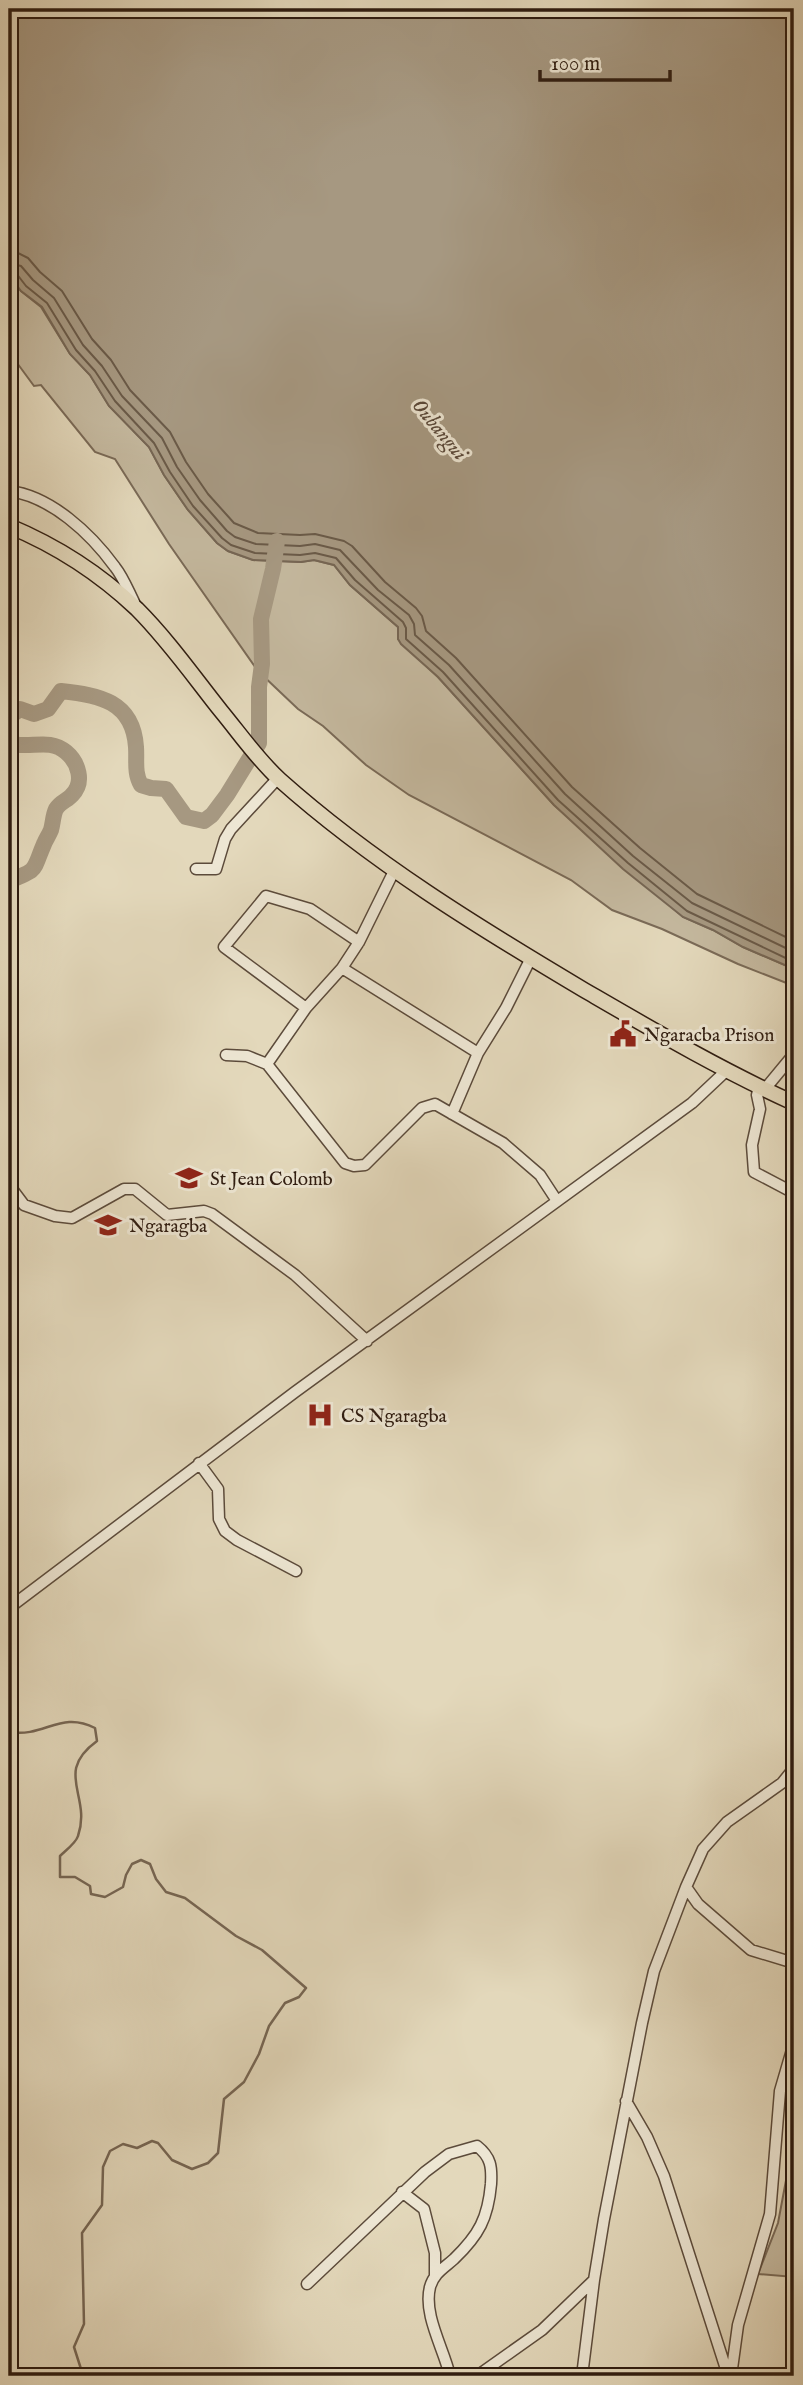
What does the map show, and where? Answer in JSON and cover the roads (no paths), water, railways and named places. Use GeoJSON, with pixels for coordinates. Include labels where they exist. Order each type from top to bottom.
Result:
{"type":"FeatureCollection","features":[{"type":"Feature","properties":{"kind":"main road"},"geometry":{"type":"LineString","coordinates":[[9,526],[34,536],[75,559],[110,584],[138,610],[275,776],[328,821],[394,871],[464,918],[531,958],[726,1070],[794,1103]]}},
{"type":"Feature","properties":{"kind":"street"},"geometry":{"type":"LineString","coordinates":[[9,491],[40,500],[75,524],[116,568],[138,610]]}},
{"type":"Feature","properties":{"kind":"street"},"geometry":{"type":"LineString","coordinates":[[196,869],[216,869],[225,839],[231,829],[275,776]]}},
{"type":"Feature","properties":{"kind":"street"},"geometry":{"type":"LineString","coordinates":[[267,1065],[306,1008],[342,968],[359,943],[394,871]]}},
{"type":"Feature","properties":{"kind":"street"},"geometry":{"type":"LineString","coordinates":[[306,1008],[224,947],[266,896],[310,909],[359,943]]}},
{"type":"Feature","properties":{"kind":"street"},"geometry":{"type":"LineString","coordinates":[[452,1114],[478,1053],[506,1008],[531,958]]}},
{"type":"Feature","properties":{"kind":"street"},"geometry":{"type":"LineString","coordinates":[[342,968],[478,1053]]}},
{"type":"Feature","properties":{"kind":"street"},"geometry":{"type":"LineString","coordinates":[[794,1054],[757,1095],[760,1109],[752,1145],[754,1172],[794,1193]]}},
{"type":"Feature","properties":{"kind":"street"},"geometry":{"type":"LineString","coordinates":[[226,1055],[247,1056],[267,1065],[345,1163],[354,1167],[365,1165],[422,1108],[435,1104],[503,1143],[540,1175],[557,1200]]}},
{"type":"Feature","properties":{"kind":"street"},"geometry":{"type":"LineString","coordinates":[[9,1608],[199,1463],[692,1102],[726,1070]]}},
{"type":"Feature","properties":{"kind":"street"},"geometry":{"type":"LineString","coordinates":[[9,1185],[24,1205],[55,1216],[72,1218],[124,1188],[135,1189],[167,1215],[204,1211],[212,1214],[295,1275],[367,1341]]}},
{"type":"Feature","properties":{"kind":"street"},"geometry":{"type":"LineString","coordinates":[[199,1463],[218,1489],[219,1519],[225,1531],[237,1541],[296,1571]]}},
{"type":"Feature","properties":{"kind":"street"},"geometry":{"type":"LineString","coordinates":[[794,1680],[794,1699]]}},
{"type":"Feature","properties":{"kind":"street"},"geometry":{"type":"LineString","coordinates":[[582,2376],[594,2280],[626,2101],[654,1971],[686,1887],[704,1849],[727,1822],[782,1783],[794,1768],[794,1763]]}},
{"type":"Feature","properties":{"kind":"street"},"geometry":{"type":"LineString","coordinates":[[782,1783],[794,1783]]}},
{"type":"Feature","properties":{"kind":"street"},"geometry":{"type":"LineString","coordinates":[[686,1887],[698,1905],[751,1950],[794,1963]]}},
{"type":"Feature","properties":{"kind":"street"},"geometry":{"type":"LineString","coordinates":[[729,2376],[738,2325],[770,2214],[780,2091],[794,2043]]}},
{"type":"Feature","properties":{"kind":"street"},"geometry":{"type":"LineString","coordinates":[[626,2101],[647,2137],[664,2176],[729,2376]]}},
{"type":"Feature","properties":{"kind":"street"},"geometry":{"type":"LineString","coordinates":[[307,2284],[402,2192],[449,2154],[477,2146],[487,2154],[492,2167],[488,2212],[477,2236],[435,2275]]}},
{"type":"Feature","properties":{"kind":"street"},"geometry":{"type":"LineString","coordinates":[[402,2192],[424,2209],[435,2253],[435,2275],[428,2299],[430,2313],[452,2376]]}},
{"type":"Feature","properties":{"kind":"street"},"geometry":{"type":"LineString","coordinates":[[477,2376],[542,2330],[594,2280]]}},
{"type":"Feature","properties":{"kind":"water","name":"Oubangui"},"geometry":{"type":"Polygon","coordinates":[[[9,9],[794,9],[794,969],[683,917],[623,869],[554,805],[438,677],[401,644],[398,627],[350,585],[334,565],[314,560],[253,560],[228,551],[217,543],[188,510],[149,447],[109,406],[90,375],[70,354],[42,307],[21,291],[9,275],[9,9]]]}},
{"type":"Feature","properties":{"kind":"waterway"},"geometry":{"type":"LineString","coordinates":[[9,717],[20,709],[34,714],[48,709],[61,691],[101,698],[112,703],[128,719],[133,732],[141,785],[166,789],[186,817],[204,821],[227,795],[259,743],[261,619],[277,541]]}},
{"type":"Feature","properties":{"kind":"waterway"},"geometry":{"type":"LineString","coordinates":[[9,702],[20,709]]}},
{"type":"Feature","properties":{"kind":"waterway"},"geometry":{"type":"LineString","coordinates":[[9,743],[45,744],[59,748],[74,761],[79,778],[76,790],[56,809],[51,830],[36,865],[25,874],[9,881]]}},
{"type":"Feature","properties":{"kind":"waterway"},"geometry":{"type":"LineString","coordinates":[[9,1732],[22,1733],[72,1722],[95,1728],[97,1741],[77,1764],[75,1774],[81,1821],[77,1839],[60,1856],[60,1877],[75,1877],[90,1886],[91,1894],[105,1897],[123,1887],[132,1864],[141,1860],[150,1864],[156,1879],[166,1892],[185,1898],[236,1936],[262,1950],[306,1988],[299,1997],[285,2003],[269,2026],[259,2054],[244,2082],[224,2099],[218,2153],[208,2163],[192,2169],[172,2160],[158,2143],[152,2141],[137,2148],[123,2144],[110,2151],[103,2167],[102,2205],[82,2233],[84,2324],[74,2347],[81,2376]]}},
{"type":"Feature","properties":{"kind":"waterway"},"geometry":{"type":"LineString","coordinates":[[9,2362],[25,2376]]}},
{"type":"Feature","properties":{"kind":"place","name":"Ngaracba Prison"},"geometry":{"type":"Point","coordinates":[623,1034]}},
{"type":"Feature","properties":{"kind":"place","name":"St Jean Colomb"},"geometry":{"type":"Point","coordinates":[189,1178]}},
{"type":"Feature","properties":{"kind":"place","name":"Ngaragba"},"geometry":{"type":"Point","coordinates":[108,1225]}},
{"type":"Feature","properties":{"kind":"place","name":"CS Ngaragba"},"geometry":{"type":"Point","coordinates":[320,1415]}}]}
